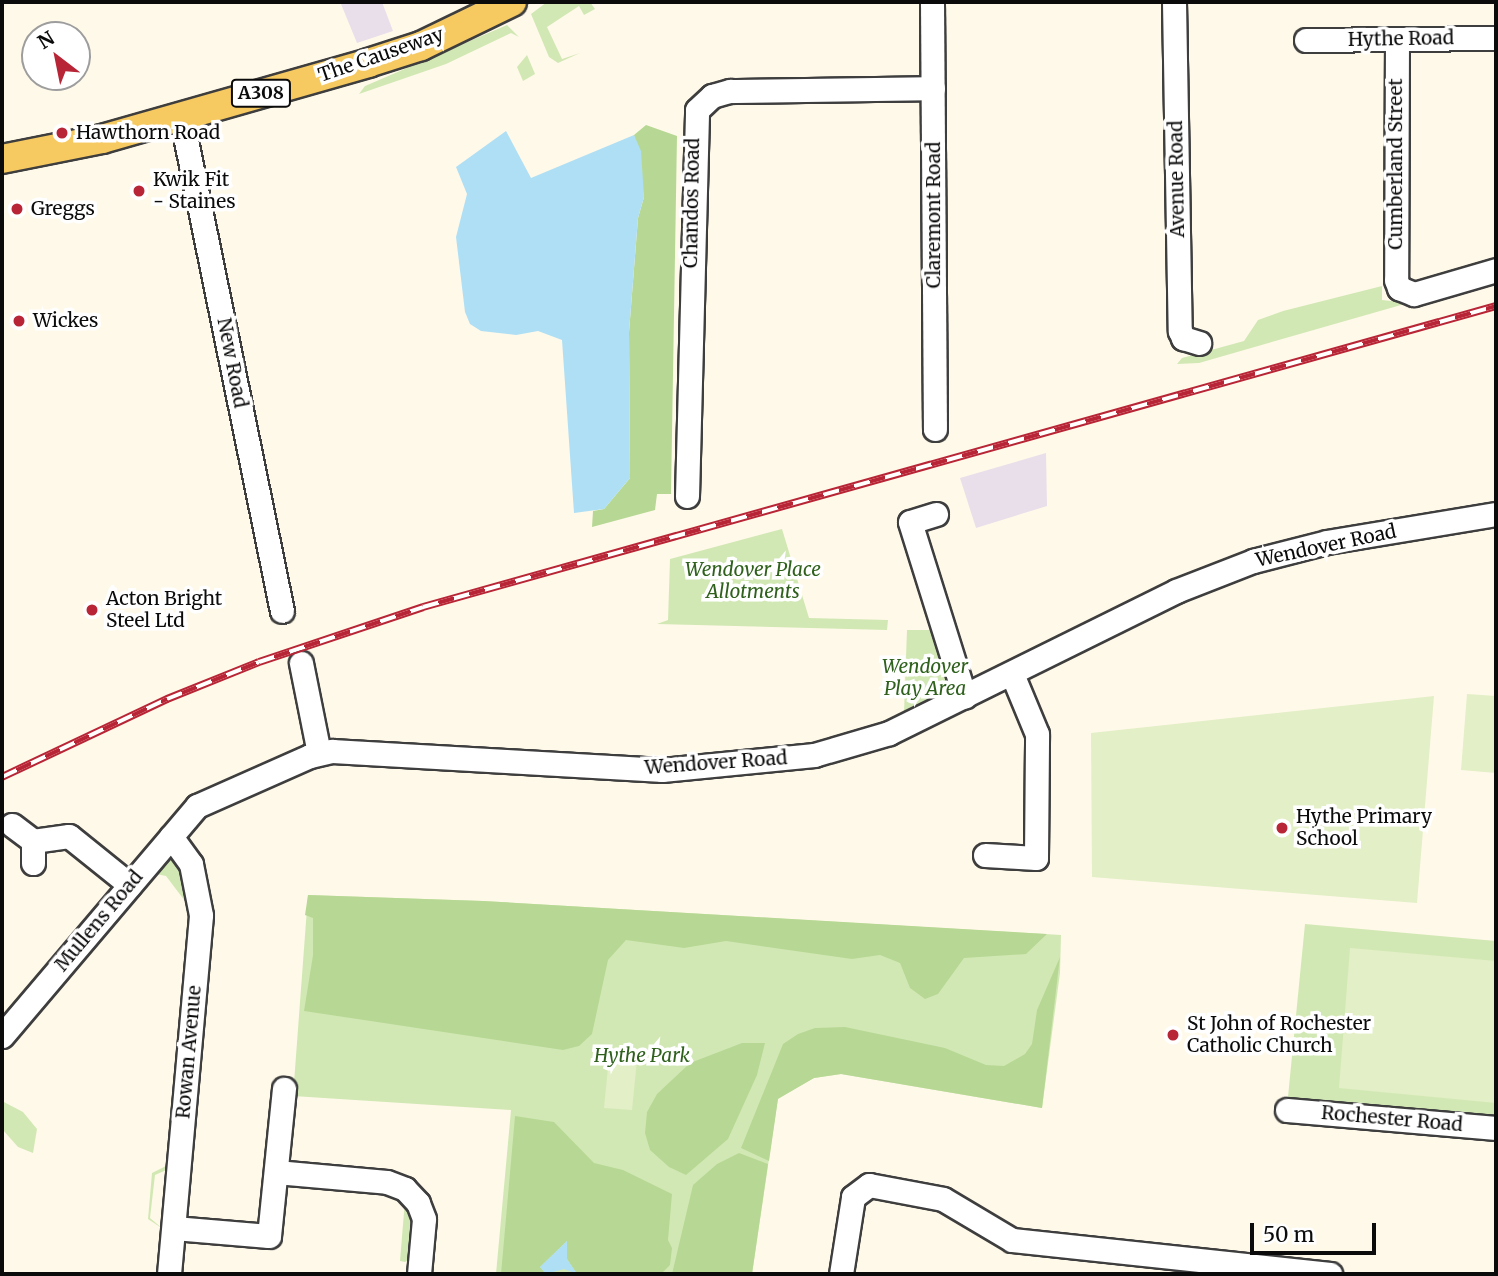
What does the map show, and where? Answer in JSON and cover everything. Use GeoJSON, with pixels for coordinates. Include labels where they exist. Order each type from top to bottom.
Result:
{"type":"FeatureCollection","features":[{"type":"Feature","properties":{"kind":"main road","name":"The Causeway"},"geometry":{"type":"LineString","coordinates":[[2,159],[102,139],[421,46],[512,2]]}},
{"type":"Feature","properties":{"kind":"street","name":"Claremont Road"},"geometry":{"type":"LineString","coordinates":[[932,2],[935,429]]}},
{"type":"Feature","properties":{"kind":"street","name":"Avenue Road"},"geometry":{"type":"LineString","coordinates":[[1174,2],[1180,331],[1183,338],[1199,343]]}},
{"type":"Feature","properties":{"kind":"street","name":"Cumberland Street"},"geometry":{"type":"LineString","coordinates":[[1397,38],[1399,288],[1414,295],[1496,270]]}},
{"type":"Feature","properties":{"kind":"street","name":"Hythe Road"},"geometry":{"type":"LineString","coordinates":[[1306,40],[1496,38]]}},
{"type":"Feature","properties":{"kind":"street","name":"Chandos Road"},"geometry":{"type":"LineString","coordinates":[[687,496],[697,110],[712,96],[730,91],[933,88]]}},
{"type":"Feature","properties":{"kind":"street","name":"New Road"},"geometry":{"type":"LineString","coordinates":[[181,116],[282,611]]}},
{"type":"Feature","properties":{"kind":"street"},"geometry":{"type":"LineString","coordinates":[[936,514],[910,522],[965,697]]}},
{"type":"Feature","properties":{"kind":"street","name":"Wendover Road"},"geometry":{"type":"LineString","coordinates":[[319,753],[662,770],[748,765],[814,755],[890,733],[1013,676],[1176,592],[1253,561],[1327,542],[1496,514]]}},
{"type":"Feature","properties":{"kind":"street"},"geometry":{"type":"LineString","coordinates":[[301,663],[319,753]]}},
{"type":"Feature","properties":{"kind":"street"},"geometry":{"type":"LineString","coordinates":[[985,855],[1036,858],[1037,734],[1013,676]]}},
{"type":"Feature","properties":{"kind":"street","name":"Mullens Road"},"geometry":{"type":"LineString","coordinates":[[5,1024],[197,806],[319,753]]}},
{"type":"Feature","properties":{"kind":"street"},"geometry":{"type":"LineString","coordinates":[[12,825],[33,852],[69,836],[130,885]]}},
{"type":"Feature","properties":{"kind":"street","name":"Rowan Avenue"},"geometry":{"type":"LineString","coordinates":[[169,1274],[201,907],[191,864],[171,836]]}},
{"type":"Feature","properties":{"kind":"street"},"geometry":{"type":"LineString","coordinates":[[174,1228],[269,1236],[284,1089]]}},
{"type":"Feature","properties":{"kind":"street","name":"Rochester Road"},"geometry":{"type":"LineString","coordinates":[[1287,1110],[1496,1128]]}},
{"type":"Feature","properties":{"kind":"street"},"geometry":{"type":"LineString","coordinates":[[276,1172],[387,1182],[405,1189],[418,1203],[424,1219],[419,1274]]}},
{"type":"Feature","properties":{"kind":"street"},"geometry":{"type":"LineString","coordinates":[[841,1274],[853,1197],[862,1186],[943,1199],[1012,1240],[1330,1274]]}},
{"type":"Feature","properties":{"kind":"shaded area"},"geometry":{"type":"Polygon","coordinates":[[[382,2],[393,31],[357,43],[341,4],[382,2]]]}},
{"type":"Feature","properties":{"kind":"shaded area"},"geometry":{"type":"Polygon","coordinates":[[[1046,453],[1047,506],[976,528],[960,478],[1046,453]]]}},
{"type":"Feature","properties":{"kind":"green space"},"geometry":{"type":"Polygon","coordinates":[[[547,2],[590,2],[595,9],[584,15],[579,6],[547,27],[562,59],[580,53],[558,63],[549,57],[531,14],[547,2]]]}},
{"type":"Feature","properties":{"kind":"green space"},"geometry":{"type":"Polygon","coordinates":[[[507,25],[519,37],[511,33],[446,64],[359,94],[365,86],[507,25]]]}},
{"type":"Feature","properties":{"kind":"green space"},"geometry":{"type":"Polygon","coordinates":[[[527,55],[535,74],[523,81],[517,67],[527,55]]]}},
{"type":"Feature","properties":{"kind":"green space"},"geometry":{"type":"Polygon","coordinates":[[[646,125],[677,136],[671,494],[657,494],[655,510],[592,527],[593,511],[604,509],[630,478],[629,332],[638,218],[644,197],[634,135],[646,125]]]}},
{"type":"Feature","properties":{"kind":"green space"},"geometry":{"type":"Polygon","coordinates":[[[1382,286],[1382,300],[1408,303],[1199,363],[1177,364],[1182,358],[1244,341],[1258,320],[1382,286]]]}},
{"type":"Feature","properties":{"kind":"green space","name":"Wendover Place Allotments"},"geometry":{"type":"Polygon","coordinates":[[[782,529],[809,618],[888,620],[887,630],[657,624],[668,620],[670,559],[782,529]]]}},
{"type":"Feature","properties":{"kind":"green space","name":"Wendover Play Area"},"geometry":{"type":"Polygon","coordinates":[[[907,630],[933,630],[949,681],[945,693],[904,712],[907,630]]]}},
{"type":"Feature","properties":{"kind":"green space"},"geometry":{"type":"Polygon","coordinates":[[[1467,694],[1496,696],[1496,773],[1461,770],[1467,694]]]}},
{"type":"Feature","properties":{"kind":"green space","name":"Hythe Primary School"},"geometry":{"type":"Polygon","coordinates":[[[1434,696],[1417,903],[1092,877],[1091,733],[1434,696]]]}},
{"type":"Feature","properties":{"kind":"green space"},"geometry":{"type":"Polygon","coordinates":[[[168,859],[178,861],[194,905],[171,1168],[155,1175],[150,1218],[163,1229],[148,1219],[152,1173],[168,1165],[191,909],[166,876],[156,874],[168,859]]]}},
{"type":"Feature","properties":{"kind":"green space","name":"Hythe Park"},"geometry":{"type":"Polygon","coordinates":[[[308,895],[483,901],[1061,935],[1060,973],[1042,1108],[841,1074],[814,1078],[778,1098],[752,1274],[496,1274],[511,1110],[293,1096],[308,895]]]}},
{"type":"Feature","properties":{"kind":"green space"},"geometry":{"type":"Polygon","coordinates":[[[308,895],[483,901],[1047,934],[1026,954],[964,958],[938,994],[925,999],[910,988],[900,963],[880,955],[852,959],[726,941],[684,948],[626,940],[608,960],[592,1034],[579,1046],[563,1050],[304,1011],[313,955],[313,918],[305,915],[308,895]]]}},
{"type":"Feature","properties":{"kind":"green space"},"geometry":{"type":"Polygon","coordinates":[[[1305,924],[1496,941],[1496,1118],[1288,1097],[1305,924]]]}},
{"type":"Feature","properties":{"kind":"green space"},"geometry":{"type":"Polygon","coordinates":[[[206,928],[214,928],[188,1213],[184,1208],[206,928]]]}},
{"type":"Feature","properties":{"kind":"green space"},"geometry":{"type":"Polygon","coordinates":[[[1350,948],[1496,961],[1496,1103],[1339,1088],[1350,948]]]}},
{"type":"Feature","properties":{"kind":"green space"},"geometry":{"type":"Polygon","coordinates":[[[1060,957],[1042,1108],[841,1074],[814,1078],[778,1099],[769,1161],[741,1148],[783,1044],[798,1034],[815,1028],[845,1027],[945,1048],[986,1065],[1004,1066],[1025,1054],[1032,1044],[1037,1010],[1060,957]]]}},
{"type":"Feature","properties":{"kind":"green space"},"geometry":{"type":"Polygon","coordinates":[[[742,1043],[765,1043],[757,1075],[728,1139],[686,1175],[669,1167],[650,1150],[645,1133],[647,1112],[657,1094],[690,1063],[742,1043]]]}},
{"type":"Feature","properties":{"kind":"green space"},"geometry":{"type":"Polygon","coordinates":[[[609,1058],[637,1060],[632,1110],[604,1108],[609,1058]]]}},
{"type":"Feature","properties":{"kind":"green space"},"geometry":{"type":"Polygon","coordinates":[[[2,1101],[23,1112],[37,1129],[33,1153],[18,1147],[2,1129],[2,1101]]]}},
{"type":"Feature","properties":{"kind":"green space"},"geometry":{"type":"Polygon","coordinates":[[[515,1116],[554,1122],[594,1163],[623,1170],[672,1194],[668,1240],[672,1248],[670,1265],[661,1274],[577,1274],[567,1259],[567,1241],[540,1267],[546,1274],[501,1274],[515,1116]]]}},
{"type":"Feature","properties":{"kind":"green space"},"geometry":{"type":"Polygon","coordinates":[[[739,1153],[768,1164],[752,1274],[672,1274],[693,1185],[717,1164],[739,1153]]]}},
{"type":"Feature","properties":{"kind":"green space"},"geometry":{"type":"Polygon","coordinates":[[[405,1200],[414,1211],[412,1258],[405,1262],[400,1261],[405,1200]]]}},
{"type":"Feature","properties":{"kind":"water"},"geometry":{"type":"Polygon","coordinates":[[[506,131],[531,178],[634,135],[641,151],[644,197],[638,218],[629,332],[630,478],[604,509],[574,513],[562,340],[538,331],[516,335],[481,331],[470,324],[465,312],[456,237],[467,194],[456,167],[506,131]]]}},
{"type":"Feature","properties":{"kind":"water"},"geometry":{"type":"Polygon","coordinates":[[[567,1241],[567,1259],[577,1274],[564,1269],[546,1274],[540,1267],[567,1241]]]}},
{"type":"Feature","properties":{"kind":"railway"},"geometry":{"type":"LineString","coordinates":[[2,777],[167,699],[259,662],[423,607],[1496,306]]}},
{"type":"Feature","properties":{"kind":"place","name":"Hawthorn Road"},"geometry":{"type":"Point","coordinates":[62,133]}},
{"type":"Feature","properties":{"kind":"place","name":"Kwik Fit - Staines"},"geometry":{"type":"Point","coordinates":[139,191]}},
{"type":"Feature","properties":{"kind":"place","name":"Greggs"},"geometry":{"type":"Point","coordinates":[17,209]}},
{"type":"Feature","properties":{"kind":"place","name":"Wickes"},"geometry":{"type":"Point","coordinates":[19,321]}},
{"type":"Feature","properties":{"kind":"place","name":"Acton Bright Steel Ltd"},"geometry":{"type":"Point","coordinates":[92,610]}},
{"type":"Feature","properties":{"kind":"place","name":"Hythe Primary School"},"geometry":{"type":"Point","coordinates":[1282,828]}},
{"type":"Feature","properties":{"kind":"place","name":"St John of Rochester Catholic Church"},"geometry":{"type":"Point","coordinates":[1173,1035]}}]}
